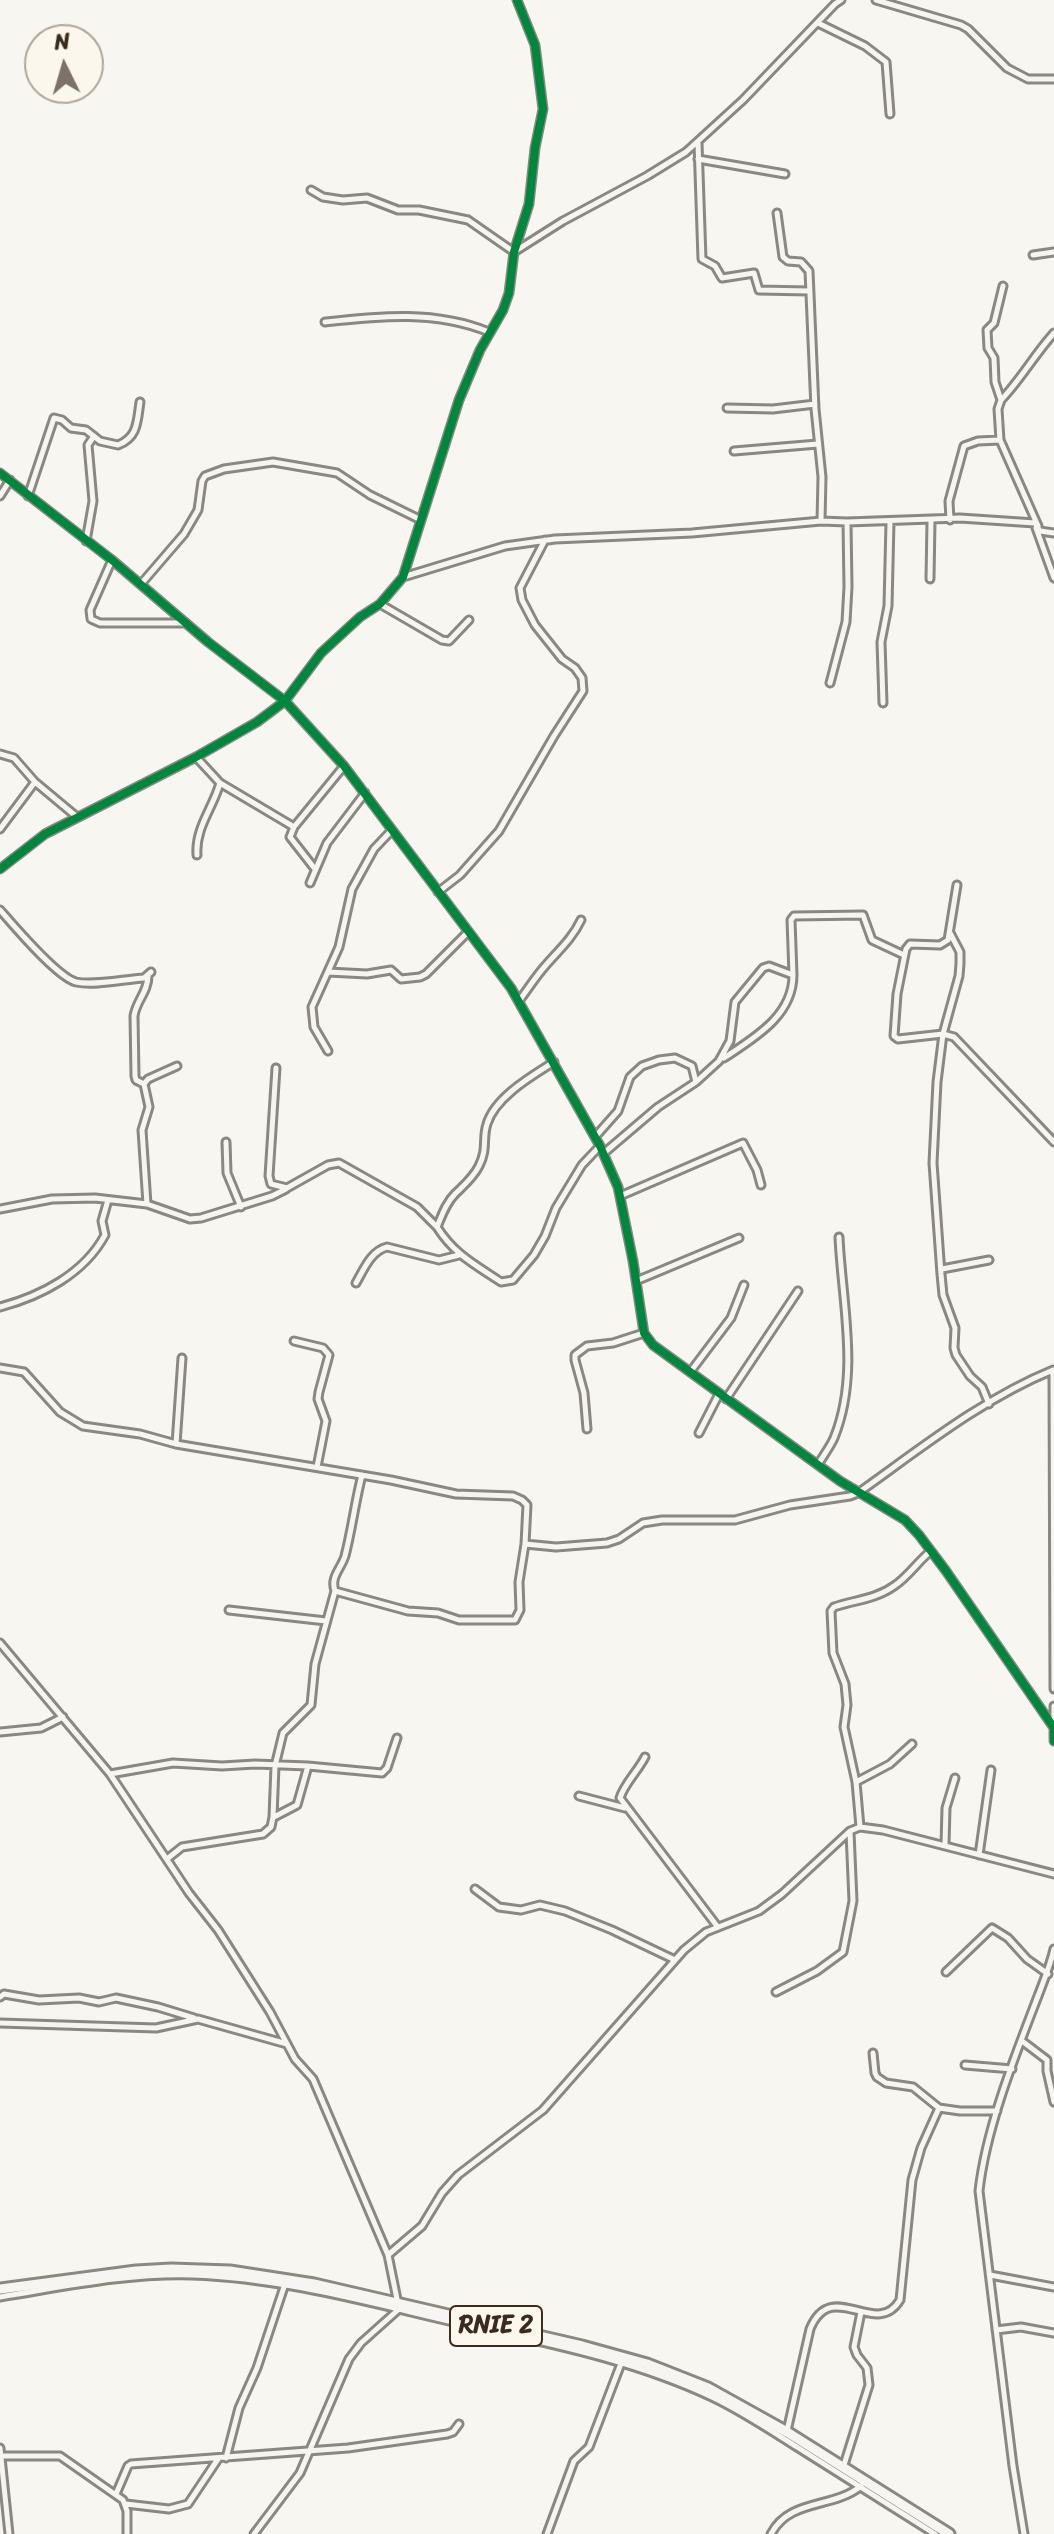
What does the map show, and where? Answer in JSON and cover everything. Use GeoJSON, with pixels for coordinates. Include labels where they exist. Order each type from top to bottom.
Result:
{"type":"FeatureCollection","features":[{"type":"Feature","properties":{"kind":"highway","name":"RNIE 2"},"geometry":{"type":"LineString","coordinates":[[0,2289],[154,2270],[230,2271],[623,2360],[708,2388],[787,2432],[864,2484],[949,2534]]}},
{"type":"Feature","properties":{"kind":"street"},"geometry":{"type":"LineString","coordinates":[[0,869],[45,834],[196,757],[257,722],[285,701],[321,653],[360,617],[380,604],[403,577],[459,400],[509,293],[514,252],[529,204],[543,109],[535,45],[517,0]]}},
{"type":"Feature","properties":{"kind":"street"},"geometry":{"type":"LineString","coordinates":[[514,252],[563,221],[672,162],[698,142],[841,0]]}},
{"type":"Feature","properties":{"kind":"street"},"geometry":{"type":"LineString","coordinates":[[876,0],[961,25],[1007,68],[1028,79],[1054,79]]}},
{"type":"Feature","properties":{"kind":"street"},"geometry":{"type":"LineString","coordinates":[[818,23],[865,46],[886,62],[890,114]]}},
{"type":"Feature","properties":{"kind":"street"},"geometry":{"type":"LineString","coordinates":[[698,142],[702,259],[715,266],[722,278],[756,274],[759,290],[809,291]]}},
{"type":"Feature","properties":{"kind":"street"},"geometry":{"type":"LineString","coordinates":[[698,159],[785,174]]}},
{"type":"Feature","properties":{"kind":"street"},"geometry":{"type":"LineString","coordinates":[[311,190],[323,197],[343,200],[367,198],[398,210],[459,217],[514,252]]}},
{"type":"Feature","properties":{"kind":"street"},"geometry":{"type":"LineString","coordinates":[[777,213],[783,257],[805,265],[809,271],[822,477],[821,521]]}},
{"type":"Feature","properties":{"kind":"street"},"geometry":{"type":"LineString","coordinates":[[1033,255],[1054,252]]}},
{"type":"Feature","properties":{"kind":"street"},"geometry":{"type":"LineString","coordinates":[[1001,400],[995,382],[994,358],[988,348],[987,330],[994,323],[1003,286]]}},
{"type":"Feature","properties":{"kind":"street"},"geometry":{"type":"LineString","coordinates":[[325,322],[411,315],[458,322],[489,332]]}},
{"type":"Feature","properties":{"kind":"street"},"geometry":{"type":"LineString","coordinates":[[1040,531],[1000,440],[998,409],[1001,400],[1054,333]]}},
{"type":"Feature","properties":{"kind":"street"},"geometry":{"type":"LineString","coordinates":[[28,496],[54,418],[71,428],[86,430],[111,445],[123,443],[131,438],[136,428],[140,402]]}},
{"type":"Feature","properties":{"kind":"street"},"geometry":{"type":"LineString","coordinates":[[727,408],[773,409],[815,404]]}},
{"type":"Feature","properties":{"kind":"street"},"geometry":{"type":"LineString","coordinates":[[86,541],[93,501],[88,445],[94,436]]}},
{"type":"Feature","properties":{"kind":"street"},"geometry":{"type":"LineString","coordinates":[[950,520],[949,501],[964,446],[978,441],[1000,440]]}},
{"type":"Feature","properties":{"kind":"street"},"geometry":{"type":"LineString","coordinates":[[734,451],[818,444]]}},
{"type":"Feature","properties":{"kind":"street"},"geometry":{"type":"LineString","coordinates":[[141,584],[184,534],[198,510],[205,476],[224,469],[273,462],[337,473],[370,495],[421,520]]}},
{"type":"Feature","properties":{"kind":"street"},"geometry":{"type":"LineString","coordinates":[[0,473],[285,701],[344,766],[519,1001],[604,1153],[620,1196],[644,1333],[653,1345],[818,1465],[905,1520],[931,1551],[1054,1728]]}},
{"type":"Feature","properties":{"kind":"street"},"geometry":{"type":"LineString","coordinates":[[0,496],[10,480]]}},
{"type":"Feature","properties":{"kind":"street"},"geometry":{"type":"LineString","coordinates":[[403,577],[505,546],[545,540],[692,533],[821,521],[890,522],[960,518],[1035,523]]}},
{"type":"Feature","properties":{"kind":"street"},"geometry":{"type":"LineString","coordinates":[[930,579],[931,521]]}},
{"type":"Feature","properties":{"kind":"street"},"geometry":{"type":"LineString","coordinates":[[830,683],[846,622],[847,522]]}},
{"type":"Feature","properties":{"kind":"street"},"geometry":{"type":"LineString","coordinates":[[883,703],[881,642],[888,606],[890,522]]}},
{"type":"Feature","properties":{"kind":"street"},"geometry":{"type":"LineString","coordinates":[[1035,523],[1040,531],[1054,533]]}},
{"type":"Feature","properties":{"kind":"street"},"geometry":{"type":"LineString","coordinates":[[1035,523],[1054,578]]}},
{"type":"Feature","properties":{"kind":"street"},"geometry":{"type":"LineString","coordinates":[[438,892],[460,875],[499,831],[583,691],[582,678],[535,625],[520,595],[520,588],[545,540]]}},
{"type":"Feature","properties":{"kind":"street"},"geometry":{"type":"LineString","coordinates":[[112,560],[90,610],[91,619],[100,623],[187,623]]}},
{"type":"Feature","properties":{"kind":"street"},"geometry":{"type":"LineString","coordinates":[[380,604],[442,640],[449,641],[469,620]]}},
{"type":"Feature","properties":{"kind":"street"},"geometry":{"type":"LineString","coordinates":[[0,754],[14,758],[35,782],[77,817]]}},
{"type":"Feature","properties":{"kind":"street"},"geometry":{"type":"LineString","coordinates":[[196,757],[220,783],[294,827]]}},
{"type":"Feature","properties":{"kind":"street"},"geometry":{"type":"LineString","coordinates":[[315,869],[290,837],[294,827],[344,766]]}},
{"type":"Feature","properties":{"kind":"street"},"geometry":{"type":"LineString","coordinates":[[0,829],[35,782]]}},
{"type":"Feature","properties":{"kind":"street"},"geometry":{"type":"LineString","coordinates":[[197,855],[199,831],[214,803],[220,783]]}},
{"type":"Feature","properties":{"kind":"street"},"geometry":{"type":"LineString","coordinates":[[310,883],[327,843],[365,793]]}},
{"type":"Feature","properties":{"kind":"street"},"geometry":{"type":"LineString","coordinates":[[328,1051],[314,1027],[312,1014],[317,993],[339,947],[352,889],[374,849],[392,830]]}},
{"type":"Feature","properties":{"kind":"street"},"geometry":{"type":"LineString","coordinates":[[957,885],[950,933],[944,944],[910,944],[904,955],[894,1036],[898,1039],[943,1034],[954,1037],[1054,1142]]}},
{"type":"Feature","properties":{"kind":"street"},"geometry":{"type":"LineString","coordinates":[[0,910],[69,979],[86,983],[150,974],[134,1016],[135,1076],[144,1084]]}},
{"type":"Feature","properties":{"kind":"street"},"geometry":{"type":"LineString","coordinates":[[604,1153],[658,1107],[696,1082],[775,1019],[788,1002],[793,989],[791,920],[794,916],[863,915],[872,940],[904,955]]}},
{"type":"Feature","properties":{"kind":"street"},"geometry":{"type":"LineString","coordinates":[[519,1001],[547,963],[563,949],[581,920]]}},
{"type":"Feature","properties":{"kind":"street"},"geometry":{"type":"LineString","coordinates":[[328,972],[367,974],[391,970],[401,979],[420,977],[468,932]]}},
{"type":"Feature","properties":{"kind":"street"},"geometry":{"type":"LineString","coordinates":[[950,933],[960,952],[960,964],[943,1034],[933,1163],[943,1295],[955,1328],[956,1355],[982,1387],[989,1404]]}},
{"type":"Feature","properties":{"kind":"street"},"geometry":{"type":"LineString","coordinates":[[719,1061],[730,1041],[735,1002],[763,968],[769,966],[793,975]]}},
{"type":"Feature","properties":{"kind":"street"},"geometry":{"type":"LineString","coordinates":[[595,1137],[618,1111],[630,1077],[642,1066],[675,1058],[692,1066],[696,1082]]}},
{"type":"Feature","properties":{"kind":"street"},"geometry":{"type":"LineString","coordinates":[[437,1227],[447,1205],[472,1179],[480,1164],[487,1124],[495,1110],[513,1090],[554,1062]]}},
{"type":"Feature","properties":{"kind":"street"},"geometry":{"type":"LineString","coordinates":[[144,1084],[148,1079],[177,1066]]}},
{"type":"Feature","properties":{"kind":"street"},"geometry":{"type":"LineString","coordinates":[[272,1196],[269,1176],[276,1068]]}},
{"type":"Feature","properties":{"kind":"street"},"geometry":{"type":"LineString","coordinates":[[144,1084],[149,1107],[142,1130],[147,1204]]}},
{"type":"Feature","properties":{"kind":"street"},"geometry":{"type":"LineString","coordinates":[[226,1142],[227,1173],[241,1207]]}},
{"type":"Feature","properties":{"kind":"street"},"geometry":{"type":"LineString","coordinates":[[620,1196],[743,1143],[750,1152],[761,1185]]}},
{"type":"Feature","properties":{"kind":"street"},"geometry":{"type":"LineString","coordinates":[[0,1209],[67,1198],[147,1204],[190,1219],[201,1218],[272,1196],[328,1165],[339,1163],[407,1200],[437,1227],[459,1255],[501,1282],[513,1280],[534,1255],[556,1208],[582,1165],[600,1146]]}},
{"type":"Feature","properties":{"kind":"street"},"geometry":{"type":"LineString","coordinates":[[271,1184],[287,1188]]}},
{"type":"Feature","properties":{"kind":"street"},"geometry":{"type":"LineString","coordinates":[[0,1307],[30,1299],[85,1264],[105,1235],[102,1221],[108,1200]]}},
{"type":"Feature","properties":{"kind":"street"},"geometry":{"type":"LineString","coordinates":[[818,1465],[833,1439],[847,1383],[847,1332],[839,1237]]}},
{"type":"Feature","properties":{"kind":"street"},"geometry":{"type":"LineString","coordinates":[[636,1281],[739,1238]]}},
{"type":"Feature","properties":{"kind":"street"},"geometry":{"type":"LineString","coordinates":[[356,1283],[376,1251],[382,1248],[439,1260],[459,1255]]}},
{"type":"Feature","properties":{"kind":"street"},"geometry":{"type":"LineString","coordinates":[[942,1269],[989,1260]]}},
{"type":"Feature","properties":{"kind":"street"},"geometry":{"type":"LineString","coordinates":[[691,1371],[731,1318],[744,1285]]}},
{"type":"Feature","properties":{"kind":"street"},"geometry":{"type":"LineString","coordinates":[[726,1399],[798,1291]]}},
{"type":"Feature","properties":{"kind":"street"},"geometry":{"type":"LineString","coordinates":[[587,1429],[584,1393],[575,1355],[587,1346],[613,1343],[644,1333]]}},
{"type":"Feature","properties":{"kind":"street"},"geometry":{"type":"LineString","coordinates":[[294,1341],[323,1348],[329,1355],[318,1399],[326,1421],[317,1467]]}},
{"type":"Feature","properties":{"kind":"street"},"geometry":{"type":"LineString","coordinates":[[176,1444],[182,1358]]}},
{"type":"Feature","properties":{"kind":"street"},"geometry":{"type":"LineString","coordinates":[[0,1368],[24,1372],[60,1412],[83,1426],[456,1494],[522,1500],[527,1505],[519,1582],[520,1610],[515,1620],[459,1620],[438,1613],[408,1611],[335,1591]]}},
{"type":"Feature","properties":{"kind":"street"},"geometry":{"type":"LineString","coordinates":[[525,1544],[556,1547],[607,1543],[643,1523],[735,1520],[790,1505],[858,1493],[989,1404],[1029,1380],[1054,1370],[1054,1689]]}},
{"type":"Feature","properties":{"kind":"street"},"geometry":{"type":"LineString","coordinates":[[699,1433],[719,1394]]}},
{"type":"Feature","properties":{"kind":"street"},"geometry":{"type":"LineString","coordinates":[[167,1859],[182,1847],[263,1834],[271,1827],[275,1766],[283,1733],[311,1705],[315,1664],[335,1591],[333,1584],[345,1556],[362,1475]]}},
{"type":"Feature","properties":{"kind":"street"},"geometry":{"type":"LineString","coordinates":[[860,1827],[856,1782],[844,1727],[847,1705],[845,1684],[833,1653],[831,1611],[834,1607],[874,1597],[896,1585],[931,1551]]}},
{"type":"Feature","properties":{"kind":"street"},"geometry":{"type":"LineString","coordinates":[[229,1610],[326,1621]]}},
{"type":"Feature","properties":{"kind":"street"},"geometry":{"type":"LineString","coordinates":[[0,1643],[110,1774],[189,1893],[218,1930],[270,2012],[295,2059],[313,2079],[388,2255],[399,2307],[361,2343],[349,2359],[300,2473],[254,2534]]}},
{"type":"Feature","properties":{"kind":"street"},"geometry":{"type":"LineString","coordinates":[[1054,1706],[1054,1741]]}},
{"type":"Feature","properties":{"kind":"street"},"geometry":{"type":"LineString","coordinates":[[0,1732],[41,1728],[63,1717]]}},
{"type":"Feature","properties":{"kind":"street"},"geometry":{"type":"LineString","coordinates":[[110,1774],[173,1763],[308,1766],[382,1773],[387,1768],[397,1738]]}},
{"type":"Feature","properties":{"kind":"street"},"geometry":{"type":"LineString","coordinates":[[856,1782],[890,1764],[912,1744]]}},
{"type":"Feature","properties":{"kind":"street"},"geometry":{"type":"LineString","coordinates":[[645,1757],[620,1798],[717,1926]]}},
{"type":"Feature","properties":{"kind":"street"},"geometry":{"type":"LineString","coordinates":[[273,1817],[297,1805],[308,1766]]}},
{"type":"Feature","properties":{"kind":"street"},"geometry":{"type":"LineString","coordinates":[[979,1855],[991,1770]]}},
{"type":"Feature","properties":{"kind":"street"},"geometry":{"type":"LineString","coordinates":[[945,1845],[946,1808],[955,1778]]}},
{"type":"Feature","properties":{"kind":"street"},"geometry":{"type":"LineString","coordinates":[[579,1796],[626,1808]]}},
{"type":"Feature","properties":{"kind":"street"},"geometry":{"type":"LineString","coordinates":[[388,2255],[422,2226],[442,2193],[458,2175],[543,2110],[696,1940],[717,1926],[759,1911],[782,1894],[850,1831],[860,1827],[945,1845],[1054,1874]]}},
{"type":"Feature","properties":{"kind":"street"},"geometry":{"type":"LineString","coordinates":[[776,1992],[817,1971],[843,1952],[853,1901],[850,1831]]}},
{"type":"Feature","properties":{"kind":"street"},"geometry":{"type":"LineString","coordinates":[[475,1889],[499,1907],[521,1910],[540,1905],[565,1911],[675,1960]]}},
{"type":"Feature","properties":{"kind":"street"},"geometry":{"type":"LineString","coordinates":[[946,1972],[992,1928],[1008,1938],[1027,1959],[1048,1974]]}},
{"type":"Feature","properties":{"kind":"street"},"geometry":{"type":"LineString","coordinates":[[1024,2534],[979,2191],[982,2165],[997,2111],[1048,1974],[1054,1949]]}},
{"type":"Feature","properties":{"kind":"street"},"geometry":{"type":"LineString","coordinates":[[0,1997],[4,1994],[39,2000],[79,1998],[99,2002],[116,1998],[287,2044]]}},
{"type":"Feature","properties":{"kind":"street"},"geometry":{"type":"LineString","coordinates":[[0,2023],[156,2028],[198,2019]]}},
{"type":"Feature","properties":{"kind":"street"},"geometry":{"type":"LineString","coordinates":[[1022,2041],[1054,2063]]}},
{"type":"Feature","properties":{"kind":"street"},"geometry":{"type":"LineString","coordinates":[[873,2053],[877,2077],[886,2083],[913,2087],[939,2108],[997,2111]]}},
{"type":"Feature","properties":{"kind":"street"},"geometry":{"type":"LineString","coordinates":[[1047,2060],[1054,2102]]}},
{"type":"Feature","properties":{"kind":"street"},"geometry":{"type":"LineString","coordinates":[[965,2065],[1012,2069]]}},
{"type":"Feature","properties":{"kind":"street"},"geometry":{"type":"LineString","coordinates":[[787,2432],[815,2316],[823,2308],[837,2306],[881,2314],[894,2309],[900,2300],[912,2180],[921,2148],[939,2108]]}},
{"type":"Feature","properties":{"kind":"street"},"geometry":{"type":"LineString","coordinates":[[0,2297],[123,2278],[171,2275],[286,2282],[257,2368],[239,2408],[226,2458]]}},
{"type":"Feature","properties":{"kind":"street"},"geometry":{"type":"LineString","coordinates":[[990,2275],[1054,2287]]}},
{"type":"Feature","properties":{"kind":"street"},"geometry":{"type":"LineString","coordinates":[[843,2468],[869,2385],[867,2368],[854,2347],[861,2312]]}},
{"type":"Feature","properties":{"kind":"street"},"geometry":{"type":"LineString","coordinates":[[996,2330],[1021,2327],[1054,2333]]}},
{"type":"Feature","properties":{"kind":"street"},"geometry":{"type":"LineString","coordinates":[[547,2534],[574,2461],[589,2447],[623,2360],[716,2400],[864,2484],[935,2534]]}},
{"type":"Feature","properties":{"kind":"street"},"geometry":{"type":"LineString","coordinates":[[116,2494],[131,2464],[311,2451],[447,2434],[459,2424]]}},
{"type":"Feature","properties":{"kind":"street"},"geometry":{"type":"LineString","coordinates":[[0,2448],[9,2534]]}},
{"type":"Feature","properties":{"kind":"street"},"geometry":{"type":"LineString","coordinates":[[1,2456],[60,2456],[126,2504],[169,2509],[188,2504],[218,2458]]}},
{"type":"Feature","properties":{"kind":"street"},"geometry":{"type":"LineString","coordinates":[[771,2534],[784,2516],[798,2509],[843,2498],[864,2484]]}},
{"type":"Feature","properties":{"kind":"street"},"geometry":{"type":"LineString","coordinates":[[126,2504],[127,2534]]}},
{"type":"Feature","properties":{"kind":"cycle path"},"geometry":{"type":"LineString","coordinates":[[0,869],[45,834],[196,757],[257,722],[285,701],[321,653],[360,617],[380,604],[403,577],[459,400],[509,293],[514,252],[529,204],[543,109],[535,45],[517,0]]}},
{"type":"Feature","properties":{"kind":"cycle path"},"geometry":{"type":"LineString","coordinates":[[0,473],[285,701],[344,766],[511,988],[600,1146],[618,1187],[644,1333],[653,1345],[840,1481],[905,1520],[946,1571],[1054,1728],[1054,1741]]}}]}
